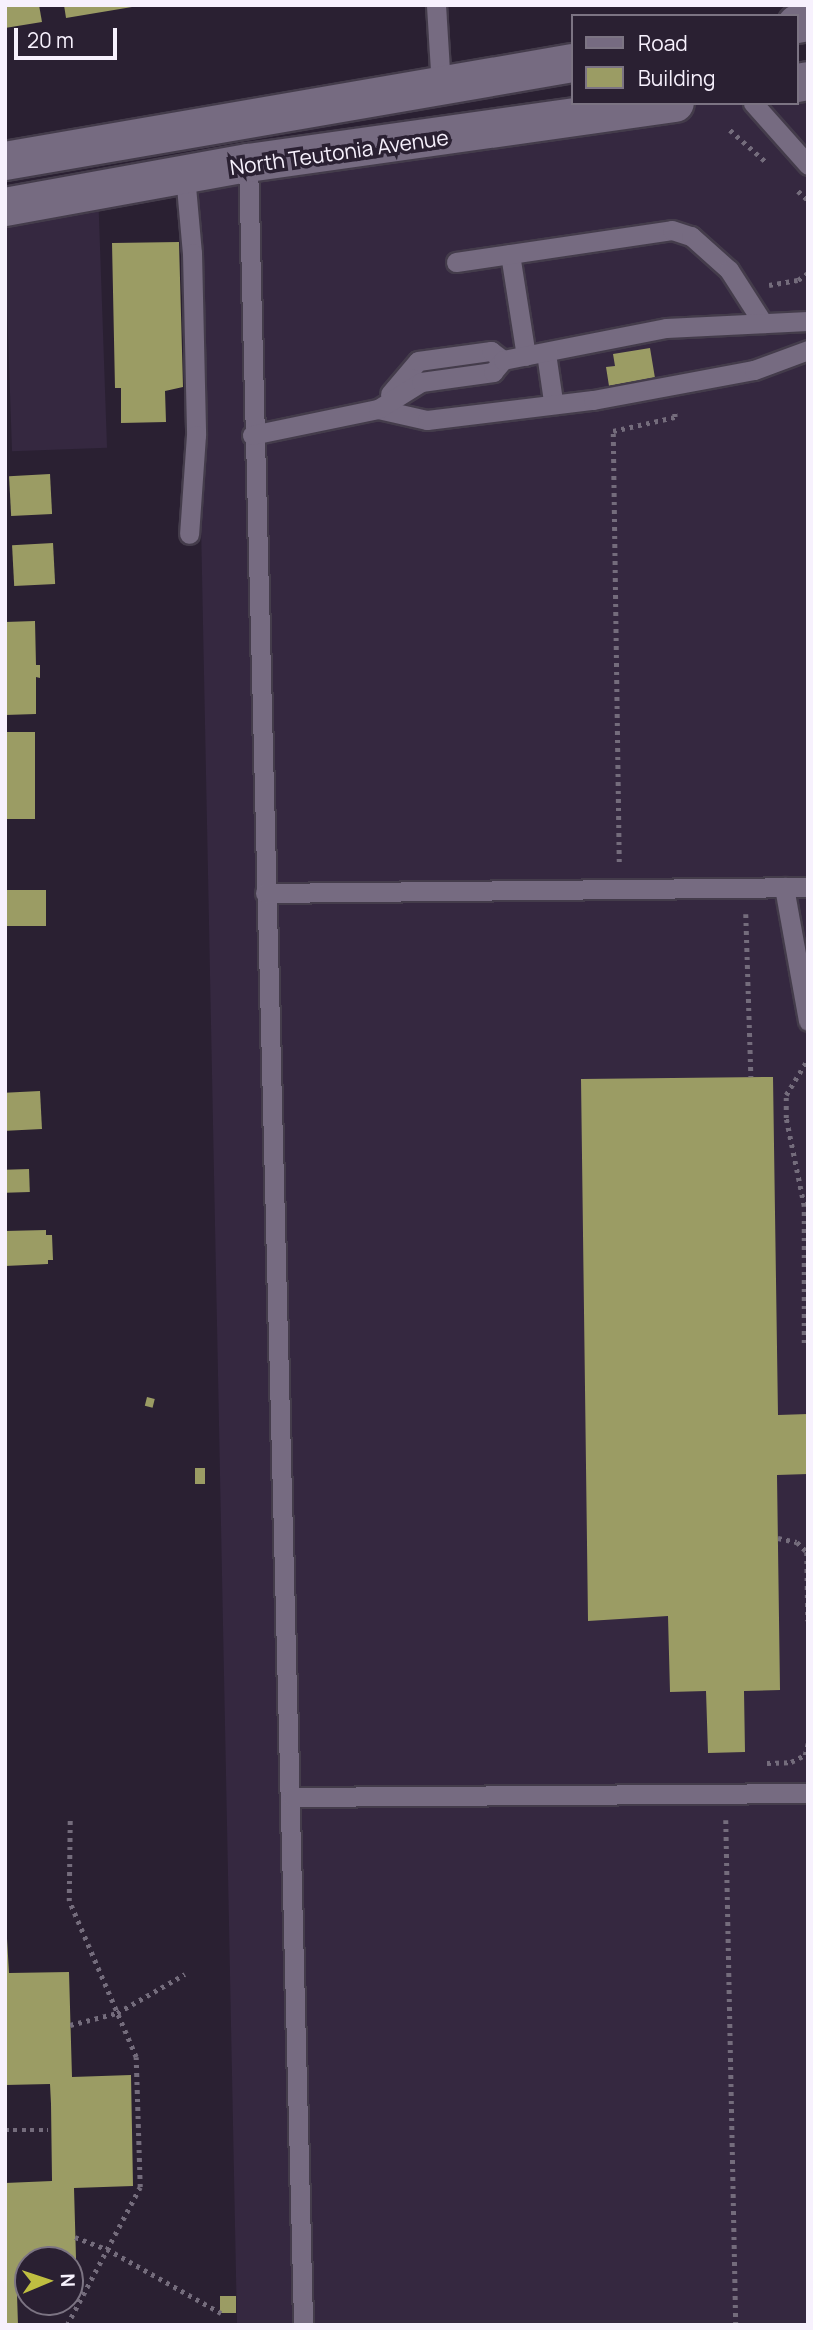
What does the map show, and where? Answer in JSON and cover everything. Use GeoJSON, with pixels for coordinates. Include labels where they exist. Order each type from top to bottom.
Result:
{"type":"FeatureCollection","features":[{"type":"Feature","properties":{"kind":"main road","name":"North Teutonia Avenue"},"geometry":{"type":"LineString","coordinates":[[5,161],[572,63]]}},
{"type":"Feature","properties":{"kind":"main road","name":"North Teutonia Avenue"},"geometry":{"type":"LineString","coordinates":[[5,206],[248,163],[660,105]]}},
{"type":"Feature","properties":{"kind":"lane"},"geometry":{"type":"LineString","coordinates":[[436,5],[441,86]]}},
{"type":"Feature","properties":{"kind":"lane"},"geometry":{"type":"LineString","coordinates":[[756,105],[808,165]]}},
{"type":"Feature","properties":{"kind":"lane"},"geometry":{"type":"LineString","coordinates":[[248,163],[252,435],[292,1797],[303,2325]]}},
{"type":"Feature","properties":{"kind":"lane"},"geometry":{"type":"LineString","coordinates":[[185,175],[192,253],[196,435],[188,534]]}},
{"type":"Feature","properties":{"kind":"lane"},"geometry":{"type":"LineString","coordinates":[[456,262],[672,229],[691,236],[729,270],[763,323]]}},
{"type":"Feature","properties":{"kind":"lane"},"geometry":{"type":"LineString","coordinates":[[510,254],[536,355],[553,401]]}},
{"type":"Feature","properties":{"kind":"lane"},"geometry":{"type":"LineString","coordinates":[[252,435],[378,409],[421,382],[493,372],[503,360],[666,328],[808,321]]}},
{"type":"Feature","properties":{"kind":"lane"},"geometry":{"type":"LineString","coordinates":[[378,409],[427,420],[553,401],[593,400],[754,370],[808,350]]}},
{"type":"Feature","properties":{"kind":"lane"},"geometry":{"type":"LineString","coordinates":[[784,887],[808,1021]]}},
{"type":"Feature","properties":{"kind":"lane"},"geometry":{"type":"LineString","coordinates":[[265,893],[808,887]]}},
{"type":"Feature","properties":{"kind":"lane"},"geometry":{"type":"LineString","coordinates":[[292,1797],[808,1793]]}},
{"type":"Feature","properties":{"kind":"path"},"geometry":{"type":"LineString","coordinates":[[620,889],[613,431],[675,417],[669,387]]}},
{"type":"Feature","properties":{"kind":"path"},"geometry":{"type":"LineString","coordinates":[[746,904],[751,1077]]}},
{"type":"Feature","properties":{"kind":"path"},"geometry":{"type":"LineString","coordinates":[[804,1343],[804,1206],[786,1118],[786,1096],[808,1059]]}},
{"type":"Feature","properties":{"kind":"path"},"geometry":{"type":"LineString","coordinates":[[778,1538],[797,1542],[807,1552],[808,1621]]}},
{"type":"Feature","properties":{"kind":"path"},"geometry":{"type":"LineString","coordinates":[[726,1793],[736,2325]]}},
{"type":"Feature","properties":{"kind":"path"},"geometry":{"type":"LineString","coordinates":[[67,2325],[140,2187],[136,2057],[69,1901],[70,1817]]}},
{"type":"Feature","properties":{"kind":"path"},"geometry":{"type":"LineString","coordinates":[[70,2025],[117,2013],[185,1974]]}},
{"type":"Feature","properties":{"kind":"path"},"geometry":{"type":"LineString","coordinates":[[5,2130],[48,2130]]}},
{"type":"Feature","properties":{"kind":"path"},"geometry":{"type":"LineString","coordinates":[[75,2237],[107,2249],[221,2313]]}},
{"type":"Feature","properties":{"kind":"shaded area"},"geometry":{"type":"Polygon","coordinates":[[[808,81],[808,2325],[237,2325],[194,173],[661,105],[799,105],[799,83],[808,81]]]}},
{"type":"Feature","properties":{"kind":"shaded area"},"geometry":{"type":"Polygon","coordinates":[[[98,190],[107,448],[12,451],[5,193],[98,190]]]}},
{"type":"Feature","properties":{"kind":"building"},"geometry":{"type":"Polygon","coordinates":[[[5,5],[39,5],[42,22],[5,28],[5,5]]]}},
{"type":"Feature","properties":{"kind":"building"},"geometry":{"type":"Polygon","coordinates":[[[64,5],[132,5],[132,7],[66,18],[64,5]]]}},
{"type":"Feature","properties":{"kind":"building"},"geometry":{"type":"Polygon","coordinates":[[[179,242],[183,387],[165,391],[166,422],[121,423],[121,388],[115,388],[112,243],[179,242]]]}},
{"type":"Feature","properties":{"kind":"building"},"geometry":{"type":"Polygon","coordinates":[[[650,348],[655,378],[609,386],[606,367],[615,366],[613,354],[650,348]]]}},
{"type":"Feature","properties":{"kind":"building"},"geometry":{"type":"Polygon","coordinates":[[[50,474],[52,514],[11,516],[9,476],[50,474]]]}},
{"type":"Feature","properties":{"kind":"building"},"geometry":{"type":"Polygon","coordinates":[[[53,543],[55,584],[14,586],[12,545],[53,543]]]}},
{"type":"Feature","properties":{"kind":"building"},"geometry":{"type":"Polygon","coordinates":[[[35,621],[36,665],[40,665],[40,678],[36,677],[36,714],[5,715],[5,622],[35,621]]]}},
{"type":"Feature","properties":{"kind":"building"},"geometry":{"type":"Polygon","coordinates":[[[5,732],[35,732],[35,819],[5,819],[5,732]]]}},
{"type":"Feature","properties":{"kind":"building"},"geometry":{"type":"Polygon","coordinates":[[[5,890],[46,890],[46,926],[5,926],[5,890]]]}},
{"type":"Feature","properties":{"kind":"building"},"geometry":{"type":"Polygon","coordinates":[[[773,1077],[778,1415],[808,1414],[808,1474],[777,1475],[780,1690],[744,1691],[745,1752],[708,1753],[706,1691],[670,1692],[668,1616],[588,1621],[581,1079],[773,1077]]]}},
{"type":"Feature","properties":{"kind":"building"},"geometry":{"type":"Polygon","coordinates":[[[40,1091],[42,1129],[7,1131],[5,1093],[40,1091]]]}},
{"type":"Feature","properties":{"kind":"building"},"geometry":{"type":"Polygon","coordinates":[[[29,1169],[30,1192],[6,1193],[5,1170],[29,1169]]]}},
{"type":"Feature","properties":{"kind":"building"},"geometry":{"type":"Polygon","coordinates":[[[46,1230],[46,1235],[52,1235],[53,1260],[48,1260],[48,1264],[5,1266],[5,1231],[46,1230]]]}},
{"type":"Feature","properties":{"kind":"building"},"geometry":{"type":"Polygon","coordinates":[[[147,1397],[155,1399],[153,1408],[145,1406],[147,1397]]]}},
{"type":"Feature","properties":{"kind":"building"},"geometry":{"type":"Polygon","coordinates":[[[195,1468],[205,1468],[205,1484],[195,1484],[195,1468]]]}},
{"type":"Feature","properties":{"kind":"building"},"geometry":{"type":"Polygon","coordinates":[[[5,1904],[9,1973],[69,1972],[72,2077],[131,2075],[133,2186],[74,2188],[76,2246],[14,2246],[14,2316],[18,2316],[18,2325],[5,2325],[5,2183],[52,2181],[50,2084],[5,2085],[5,1904]]]}},
{"type":"Feature","properties":{"kind":"building"},"geometry":{"type":"Polygon","coordinates":[[[220,2296],[236,2296],[236,2313],[220,2313],[220,2296]]]}}]}
